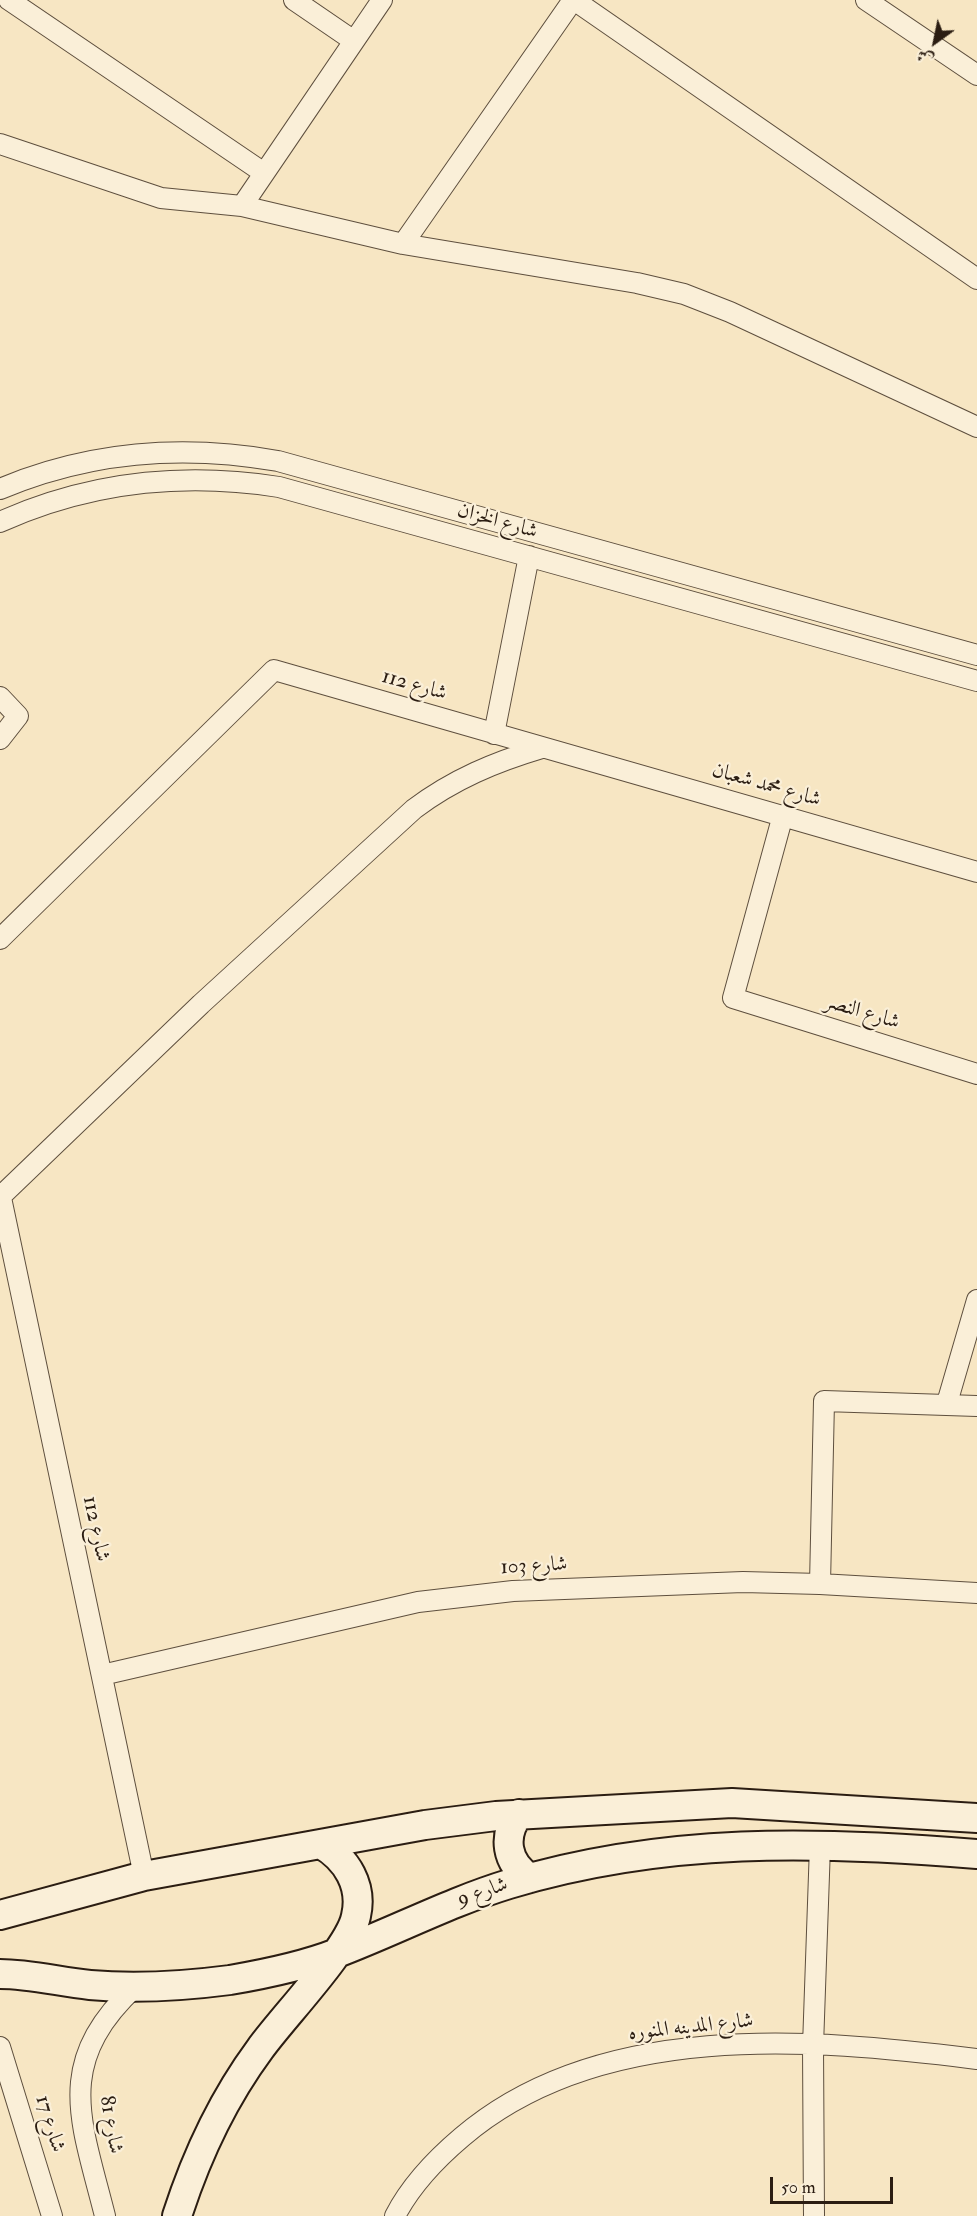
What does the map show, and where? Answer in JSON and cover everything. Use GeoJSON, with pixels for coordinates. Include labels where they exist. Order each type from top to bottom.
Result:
{"type":"FeatureCollection","features":[{"type":"Feature","properties":{"kind":"main road"},"geometry":{"type":"LineString","coordinates":[[0,1914],[144,1876],[425,1825],[519,1814],[732,1803],[977,1818]]}},
{"type":"Feature","properties":{"kind":"main road"},"geometry":{"type":"LineString","coordinates":[[519,1814],[511,1828],[508,1844],[517,1867],[530,1878]]}},
{"type":"Feature","properties":{"kind":"main road"},"geometry":{"type":"LineString","coordinates":[[177,2216],[208,2137],[242,2075],[353,1928],[358,1896],[346,1865],[321,1844]]}},
{"type":"Feature","properties":{"kind":"main road","name":"شارع 9"},"geometry":{"type":"LineString","coordinates":[[0,1974],[91,1985],[136,1986],[232,1979],[334,1955],[464,1899],[530,1878],[594,1862],[684,1848],[730,1845],[820,1846],[977,1854]]}},
{"type":"Feature","properties":{"kind":"street"},"geometry":{"type":"LineString","coordinates":[[9,0],[264,172]]}},
{"type":"Feature","properties":{"kind":"street"},"geometry":{"type":"LineString","coordinates":[[294,0],[354,41]]}},
{"type":"Feature","properties":{"kind":"street"},"geometry":{"type":"LineString","coordinates":[[242,206],[382,0]]}},
{"type":"Feature","properties":{"kind":"street"},"geometry":{"type":"LineString","coordinates":[[403,244],[574,0],[977,279]]}},
{"type":"Feature","properties":{"kind":"street"},"geometry":{"type":"LineString","coordinates":[[866,0],[977,75]]}},
{"type":"Feature","properties":{"kind":"street"},"geometry":{"type":"LineString","coordinates":[[0,144],[161,198],[242,206],[403,244],[637,283],[684,294],[730,312],[977,427]]}},
{"type":"Feature","properties":{"kind":"street","name":"شارع الخزان"},"geometry":{"type":"LineString","coordinates":[[0,489],[53,470],[117,456],[182,451],[246,455],[278,461],[977,655]]}},
{"type":"Feature","properties":{"kind":"street","name":"شارع الخزان"},"geometry":{"type":"LineString","coordinates":[[0,522],[47,503],[112,486],[146,481],[213,479],[279,487],[977,681]]}},
{"type":"Feature","properties":{"kind":"street"},"geometry":{"type":"LineString","coordinates":[[494,734],[529,556]]}},
{"type":"Feature","properties":{"kind":"street"},"geometry":{"type":"LineString","coordinates":[[770,623],[774,598]]}},
{"type":"Feature","properties":{"kind":"street","name":"شارع 112"},"geometry":{"type":"LineString","coordinates":[[0,939],[274,670],[542,748]]}},
{"type":"Feature","properties":{"kind":"street"},"geometry":{"type":"LineString","coordinates":[[0,697],[18,716],[0,739]]}},
{"type":"Feature","properties":{"kind":"street"},"geometry":{"type":"LineString","coordinates":[[0,1196],[201,1004],[414,809],[443,787],[478,770],[542,748]]}},
{"type":"Feature","properties":{"kind":"street","name":"شارع محمد شعبان"},"geometry":{"type":"LineString","coordinates":[[542,748],[977,872]]}},
{"type":"Feature","properties":{"kind":"street","name":"شارع النصر"},"geometry":{"type":"LineString","coordinates":[[783,815],[734,998],[977,1074]]}},
{"type":"Feature","properties":{"kind":"street","name":"شارع 112"},"geometry":{"type":"LineString","coordinates":[[0,1196],[144,1876]]}},
{"type":"Feature","properties":{"kind":"street"},"geometry":{"type":"LineString","coordinates":[[947,1403],[977,1300]]}},
{"type":"Feature","properties":{"kind":"street"},"geometry":{"type":"LineString","coordinates":[[820,1584],[824,1401],[947,1403],[977,1406]]}},
{"type":"Feature","properties":{"kind":"street","name":"شارع 103"},"geometry":{"type":"LineString","coordinates":[[102,1674],[418,1602],[513,1591],[743,1582],[977,1593]]}},
{"type":"Feature","properties":{"kind":"street"},"geometry":{"type":"LineString","coordinates":[[814,2216],[813,2046],[820,1846]]}},
{"type":"Feature","properties":{"kind":"street","name":"شارع 81"},"geometry":{"type":"LineString","coordinates":[[105,2216],[81,2122],[82,2070],[92,2040],[110,2013],[136,1986]]}},
{"type":"Feature","properties":{"kind":"street","name":"شارع المدينه المنوره"},"geometry":{"type":"LineString","coordinates":[[395,2216],[436,2159],[481,2120],[531,2090],[584,2068],[645,2053],[722,2045],[813,2046],[977,2059]]}},
{"type":"Feature","properties":{"kind":"street","name":"شارع 17"},"geometry":{"type":"LineString","coordinates":[[0,2047],[52,2216]]}}]}
